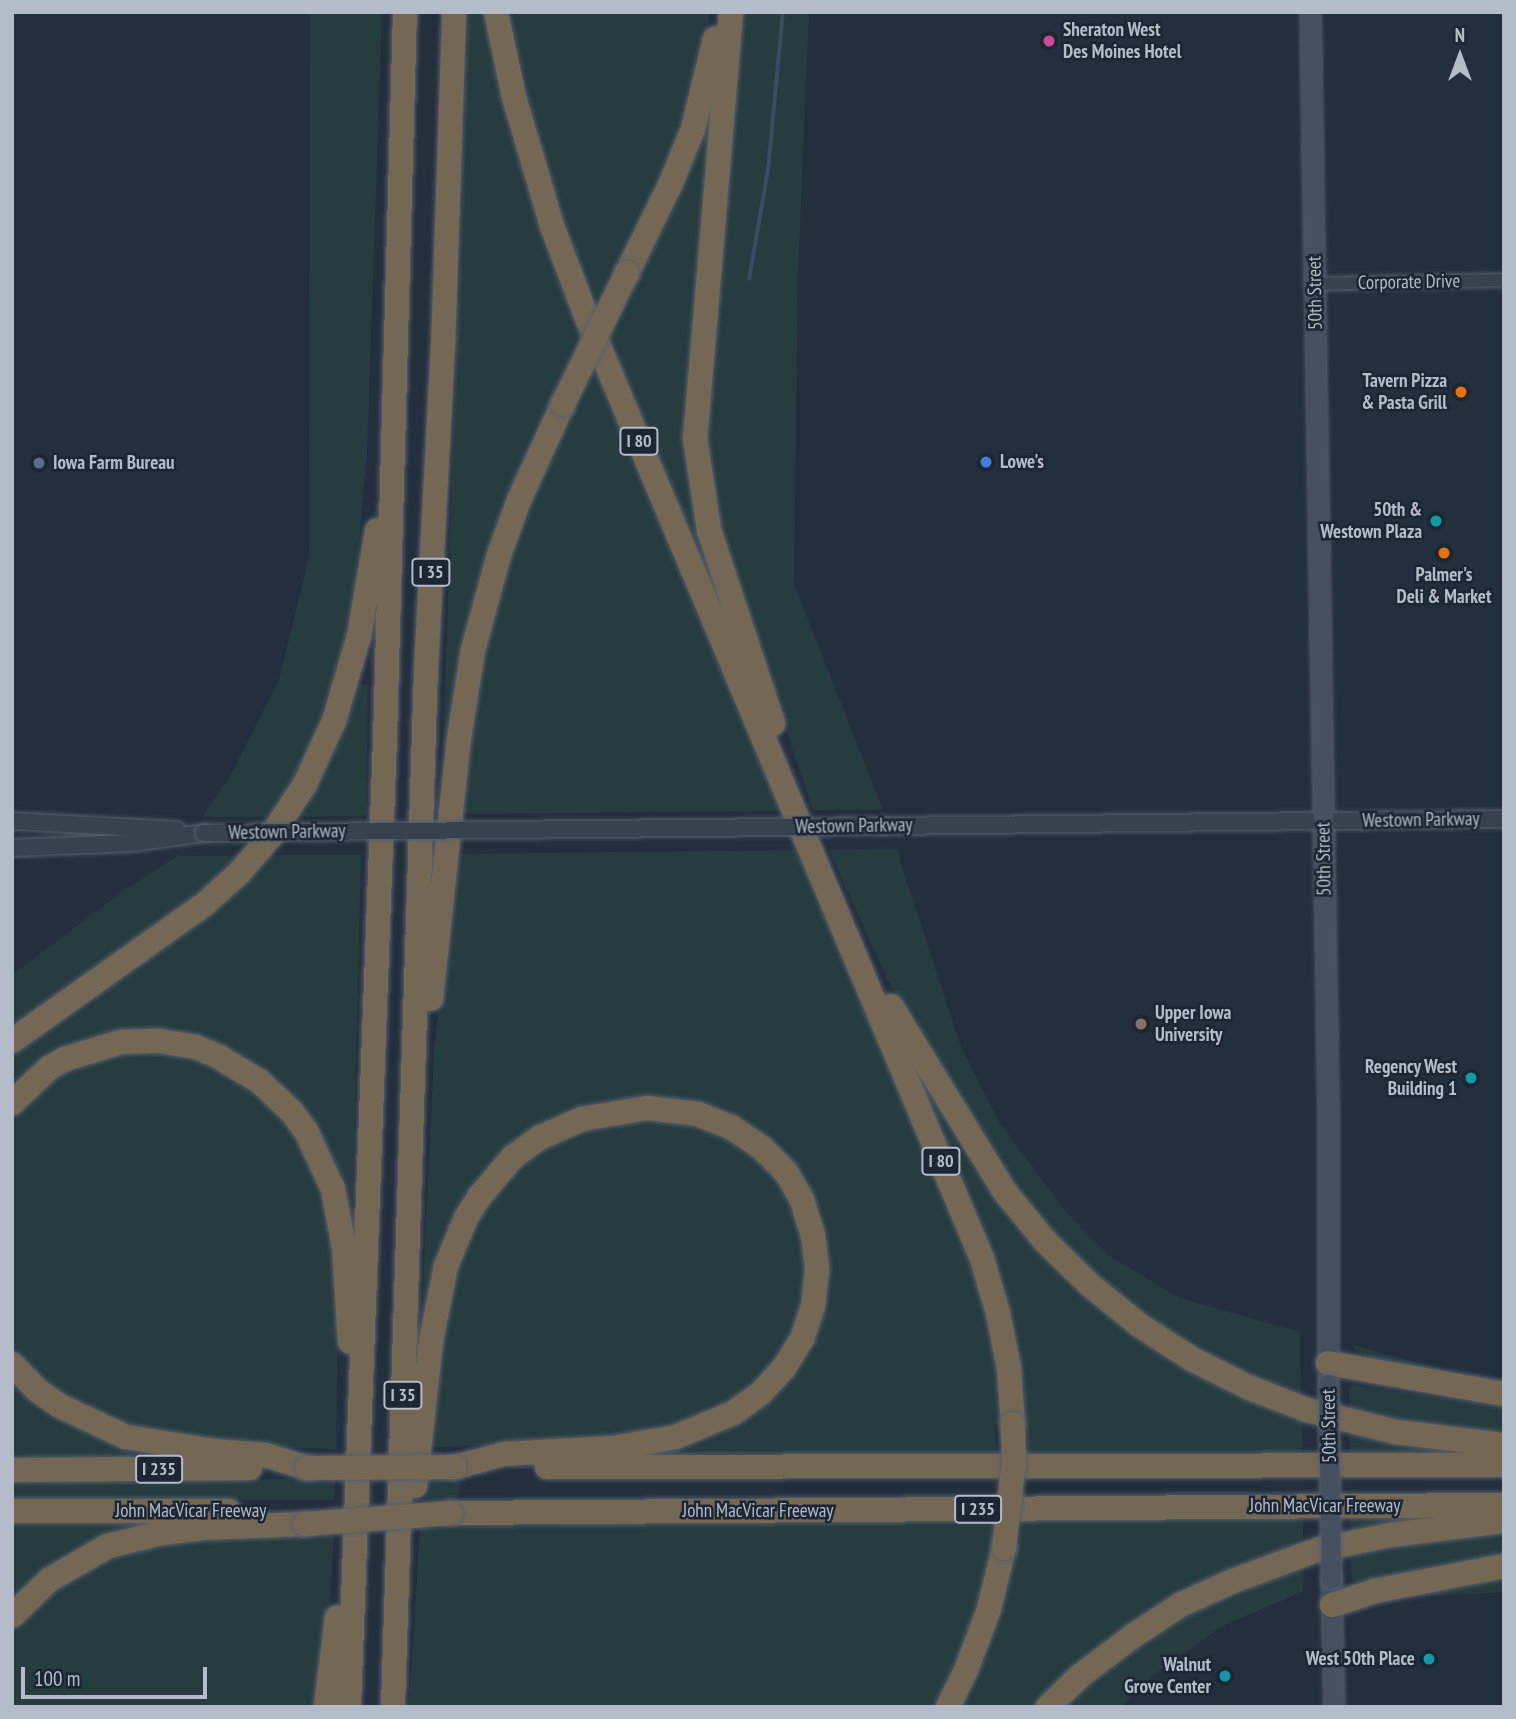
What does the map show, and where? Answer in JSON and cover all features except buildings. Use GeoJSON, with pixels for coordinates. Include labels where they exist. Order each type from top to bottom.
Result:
{"type":"FeatureCollection","features":[{"type":"Feature","properties":{"kind":"highway"},"geometry":{"type":"LineString","coordinates":[[12,1041],[205,904],[240,872],[271,836],[305,784],[334,721],[359,636],[373,560],[394,392],[405,12]]}},
{"type":"Feature","properties":{"kind":"highway","name":"I 35"},"geometry":{"type":"LineString","coordinates":[[393,1707],[426,670],[443,349],[454,12]]}},
{"type":"Feature","properties":{"kind":"highway","name":"I 80"},"geometry":{"type":"LineString","coordinates":[[496,12],[514,97],[552,226],[585,313],[982,1259],[1000,1324],[1009,1368],[1014,1461],[1004,1548],[989,1608],[948,1707]]}},
{"type":"Feature","properties":{"kind":"highway"},"geometry":{"type":"LineString","coordinates":[[413,1132],[437,949],[458,746],[473,650],[507,533],[564,404],[671,183],[693,129],[720,12]]}},
{"type":"Feature","properties":{"kind":"highway"},"geometry":{"type":"LineString","coordinates":[[731,12],[695,438],[709,530],[813,859]]}},
{"type":"Feature","properties":{"kind":"highway","name":"I 35"},"geometry":{"type":"LineString","coordinates":[[349,1707],[360,1470],[394,392]]}},
{"type":"Feature","properties":{"kind":"highway"},"geometry":{"type":"LineString","coordinates":[[835,909],[854,930],[906,1034],[1005,1192],[1045,1241],[1119,1309],[1192,1359],[1248,1387],[1307,1410],[1396,1432],[1504,1445]]}},
{"type":"Feature","properties":{"kind":"highway"},"geometry":{"type":"LineString","coordinates":[[12,1103],[49,1068],[85,1050],[121,1042],[159,1041],[196,1047],[219,1057],[259,1081],[292,1112],[322,1162],[340,1218],[360,1470]]}},
{"type":"Feature","properties":{"kind":"highway"},"geometry":{"type":"LineString","coordinates":[[395,1657],[438,1297],[455,1241],[480,1196],[495,1176],[513,1157],[561,1127],[603,1113],[647,1108],[681,1110],[731,1127],[761,1147],[786,1172],[802,1200],[813,1235],[817,1270],[813,1306],[796,1349],[784,1368],[761,1393],[733,1413],[665,1439],[613,1448],[505,1454],[455,1467]]}},
{"type":"Feature","properties":{"kind":"highway"},"geometry":{"type":"LineString","coordinates":[[12,1364],[37,1390],[60,1406],[126,1437],[213,1451],[265,1455],[307,1468]]}},
{"type":"Feature","properties":{"kind":"highway"},"geometry":{"type":"LineString","coordinates":[[1328,1373],[1504,1394]]}},
{"type":"Feature","properties":{"kind":"highway","name":"I 235"},"geometry":{"type":"LineString","coordinates":[[12,1470],[1504,1465]]}},
{"type":"Feature","properties":{"kind":"highway","name":"John MacVicar Freeway"},"geometry":{"type":"LineString","coordinates":[[12,1511],[305,1517],[452,1513],[1504,1505]]}},
{"type":"Feature","properties":{"kind":"highway"},"geometry":{"type":"LineString","coordinates":[[12,1616],[58,1573],[108,1546],[162,1533],[305,1517]]}},
{"type":"Feature","properties":{"kind":"highway"},"geometry":{"type":"LineString","coordinates":[[1048,1707],[1080,1676],[1133,1636],[1180,1605],[1233,1581],[1317,1550],[1391,1535],[1504,1521]]}},
{"type":"Feature","properties":{"kind":"highway"},"geometry":{"type":"LineString","coordinates":[[326,1707],[341,1576],[356,1532]]}},
{"type":"Feature","properties":{"kind":"highway"},"geometry":{"type":"LineString","coordinates":[[1332,1605],[1375,1591],[1504,1566]]}},
{"type":"Feature","properties":{"kind":"main road","name":"50th Street"},"geometry":{"type":"LineString","coordinates":[[1310,12],[1324,821],[1328,1373],[1334,1707]]}},
{"type":"Feature","properties":{"kind":"street","name":"Corporate Drive"},"geometry":{"type":"LineString","coordinates":[[1314,284],[1504,280]]}},
{"type":"Feature","properties":{"kind":"street","name":"Westown Parkway"},"geometry":{"type":"LineString","coordinates":[[12,821],[119,825],[204,833],[1504,819]]}},
{"type":"Feature","properties":{"kind":"street","name":"Westown Parkway"},"geometry":{"type":"LineString","coordinates":[[12,848],[132,843],[204,833]]}},
{"type":"Feature","properties":{"kind":"green space"},"geometry":{"type":"Polygon","coordinates":[[[310,12],[382,12],[367,453],[354,595],[345,637],[319,721],[302,762],[270,817],[202,817],[231,775],[279,680],[309,557],[310,12]]]}},
{"type":"Feature","properties":{"kind":"green space"},"geometry":{"type":"Polygon","coordinates":[[[468,12],[485,12],[508,126],[536,216],[585,342],[559,395],[453,749],[443,748],[468,12]]]}},
{"type":"Feature","properties":{"kind":"green space"},"geometry":{"type":"Polygon","coordinates":[[[510,12],[710,12],[705,49],[686,125],[598,314],[554,192],[537,132],[510,12]]]}},
{"type":"Feature","properties":{"kind":"green space"},"geometry":{"type":"Polygon","coordinates":[[[739,12],[809,12],[798,273],[794,584],[883,810],[813,810],[721,538],[706,463],[705,387],[739,12]]]}},
{"type":"Feature","properties":{"kind":"green space"},"geometry":{"type":"Polygon","coordinates":[[[713,100],[686,403],[710,564],[705,566],[607,333],[713,100]]]}},
{"type":"Feature","properties":{"kind":"green space"},"geometry":{"type":"Polygon","coordinates":[[[592,365],[781,811],[457,814],[500,569],[592,365]]]}},
{"type":"Feature","properties":{"kind":"green space"},"geometry":{"type":"Polygon","coordinates":[[[360,684],[368,685],[366,816],[298,817],[346,723],[360,684]]]}},
{"type":"Feature","properties":{"kind":"green space"},"geometry":{"type":"Polygon","coordinates":[[[899,849],[900,861],[961,1047],[999,1122],[1066,1212],[1109,1256],[1180,1298],[1300,1332],[1301,1402],[1276,1392],[1143,1319],[1034,1215],[926,1052],[882,968],[829,850],[899,849]]]}},
{"type":"Feature","properties":{"kind":"green space"},"geometry":{"type":"Polygon","coordinates":[[[798,850],[969,1262],[990,1329],[996,1364],[1002,1424],[994,1424],[997,1453],[632,1454],[722,1426],[818,1312],[791,1169],[650,1101],[505,1155],[429,1317],[422,1314],[434,1052],[454,854],[798,850]]]}},
{"type":"Feature","properties":{"kind":"green space"},"geometry":{"type":"Polygon","coordinates":[[[268,855],[361,855],[351,1250],[289,1100],[147,1033],[12,1091],[12,1055],[200,923],[268,855]]]}},
{"type":"Feature","properties":{"kind":"green space"},"geometry":{"type":"Polygon","coordinates":[[[177,856],[238,856],[199,893],[163,921],[12,1026],[12,975],[123,891],[177,856]]]}},
{"type":"Feature","properties":{"kind":"green space"},"geometry":{"type":"Polygon","coordinates":[[[134,1049],[188,1055],[235,1076],[288,1121],[324,1191],[338,1294],[336,1449],[247,1447],[160,1436],[83,1412],[12,1352],[12,1115],[30,1093],[66,1068],[134,1049]]]}},
{"type":"Feature","properties":{"kind":"green space"},"geometry":{"type":"Polygon","coordinates":[[[925,1082],[1051,1261],[1302,1417],[1302,1452],[1027,1452],[1025,1396],[1011,1313],[991,1250],[922,1083],[925,1082]]]}},
{"type":"Feature","properties":{"kind":"green space"},"geometry":{"type":"Polygon","coordinates":[[[637,1117],[708,1126],[763,1161],[787,1193],[806,1252],[802,1312],[785,1348],[750,1389],[728,1405],[690,1424],[582,1442],[427,1447],[441,1322],[467,1230],[509,1172],[569,1132],[637,1117]]]}},
{"type":"Feature","properties":{"kind":"green space"},"geometry":{"type":"Polygon","coordinates":[[[1353,1345],[1455,1373],[1504,1379],[1504,1382],[1373,1360],[1356,1351],[1353,1345]]]}},
{"type":"Feature","properties":{"kind":"green space"},"geometry":{"type":"Polygon","coordinates":[[[12,1376],[154,1451],[154,1457],[12,1457],[12,1376]]]}},
{"type":"Feature","properties":{"kind":"green space"},"geometry":{"type":"Polygon","coordinates":[[[1349,1386],[1504,1407],[1504,1438],[1349,1415],[1349,1386]]]}},
{"type":"Feature","properties":{"kind":"green space"},"geometry":{"type":"Polygon","coordinates":[[[1349,1431],[1438,1446],[1438,1452],[1350,1451],[1349,1431]]]}},
{"type":"Feature","properties":{"kind":"green space"},"geometry":{"type":"Polygon","coordinates":[[[335,1478],[334,1500],[12,1500],[12,1481],[335,1478]]]}},
{"type":"Feature","properties":{"kind":"green space"},"geometry":{"type":"Polygon","coordinates":[[[426,1478],[454,1478],[461,1484],[458,1498],[424,1500],[426,1478]]]}},
{"type":"Feature","properties":{"kind":"green space"},"geometry":{"type":"Polygon","coordinates":[[[1351,1517],[1424,1519],[1351,1535],[1351,1517]]]}},
{"type":"Feature","properties":{"kind":"green space"},"geometry":{"type":"Polygon","coordinates":[[[1303,1518],[1303,1548],[1262,1561],[1037,1707],[963,1707],[994,1633],[1018,1549],[1022,1519],[1303,1518]]]}},
{"type":"Feature","properties":{"kind":"green space"},"geometry":{"type":"Polygon","coordinates":[[[997,1520],[994,1548],[981,1598],[936,1707],[409,1707],[420,1528],[997,1520]]]}},
{"type":"Feature","properties":{"kind":"green space"},"geometry":{"type":"Polygon","coordinates":[[[12,1524],[148,1524],[12,1605],[12,1524]]]}},
{"type":"Feature","properties":{"kind":"green space"},"geometry":{"type":"Polygon","coordinates":[[[334,1530],[330,1604],[316,1707],[12,1707],[12,1632],[35,1602],[92,1561],[175,1539],[334,1530]]]}},
{"type":"Feature","properties":{"kind":"green space"},"geometry":{"type":"Polygon","coordinates":[[[1504,1530],[1504,1559],[1358,1585],[1352,1579],[1351,1552],[1504,1530]]]}},
{"type":"Feature","properties":{"kind":"green space"},"geometry":{"type":"Polygon","coordinates":[[[1304,1563],[1303,1591],[1221,1627],[1150,1678],[1121,1707],[1058,1707],[1184,1612],[1304,1563]]]}},
{"type":"Feature","properties":{"kind":"green space"},"geometry":{"type":"Polygon","coordinates":[[[1504,1576],[1504,1592],[1392,1598],[1504,1576]]]}},
{"type":"Feature","properties":{"kind":"waterway"},"geometry":{"type":"LineString","coordinates":[[749,279],[768,170],[783,12]]}},
{"type":"Feature","properties":{"kind":"place","name":"Sheraton West Des Moines Hotel"},"geometry":{"type":"Point","coordinates":[1049,41]}},
{"type":"Feature","properties":{"kind":"place","name":"Tavern Pizza & Pasta Grill"},"geometry":{"type":"Point","coordinates":[1461,392]}},
{"type":"Feature","properties":{"kind":"place","name":"Lowe's"},"geometry":{"type":"Point","coordinates":[986,462]}},
{"type":"Feature","properties":{"kind":"place","name":"Iowa Farm Bureau"},"geometry":{"type":"Point","coordinates":[39,463]}},
{"type":"Feature","properties":{"kind":"place","name":"50th & Westown Plaza"},"geometry":{"type":"Point","coordinates":[1436,521]}},
{"type":"Feature","properties":{"kind":"place","name":"Palmer's Deli & Market"},"geometry":{"type":"Point","coordinates":[1444,553]}},
{"type":"Feature","properties":{"kind":"place","name":"Upper Iowa University"},"geometry":{"type":"Point","coordinates":[1141,1024]}},
{"type":"Feature","properties":{"kind":"place","name":"Regency West Building 1"},"geometry":{"type":"Point","coordinates":[1471,1078]}},
{"type":"Feature","properties":{"kind":"place","name":"West 50th Place"},"geometry":{"type":"Point","coordinates":[1429,1659]}},
{"type":"Feature","properties":{"kind":"place","name":"Walnut Grove Center"},"geometry":{"type":"Point","coordinates":[1225,1676]}}]}
